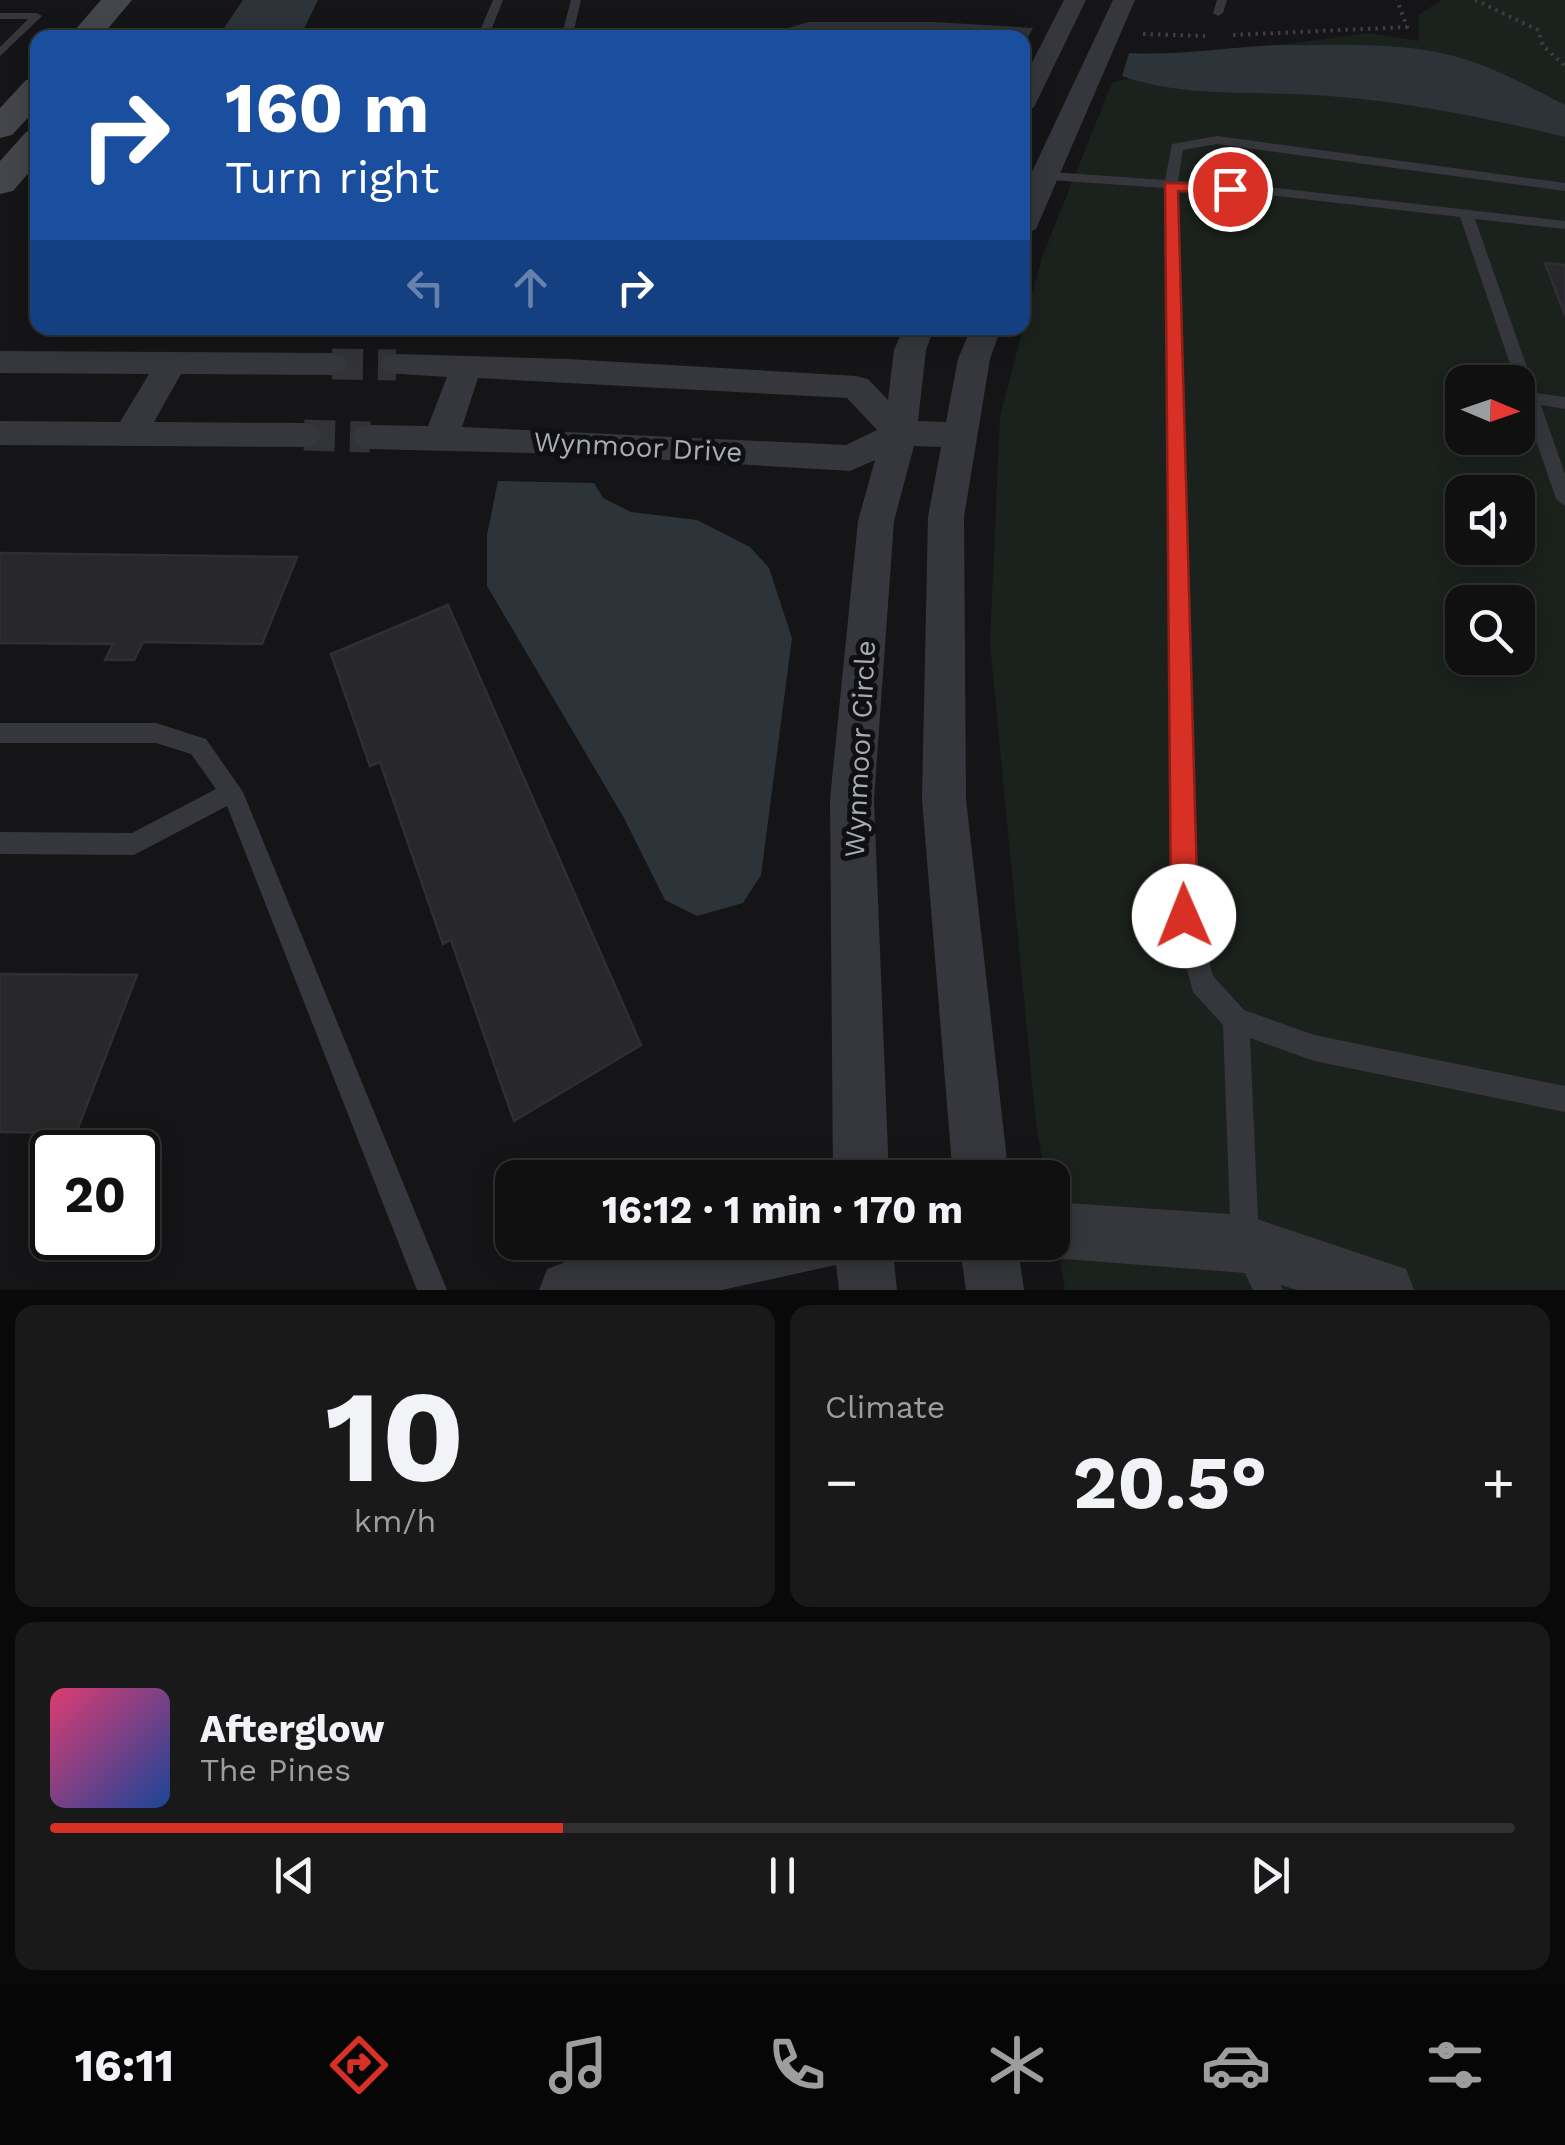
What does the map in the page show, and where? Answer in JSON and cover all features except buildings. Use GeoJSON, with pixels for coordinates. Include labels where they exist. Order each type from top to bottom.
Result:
{"type":"FeatureCollection","features":[{"type":"Feature","properties":{"kind":"main road"},"geometry":{"type":"LineString","coordinates":[[89,30],[116,0]]}},
{"type":"Feature","properties":{"kind":"main road"},"geometry":{"type":"LineString","coordinates":[[0,128],[30,96]]}},
{"type":"Feature","properties":{"kind":"main road"},"geometry":{"type":"LineString","coordinates":[[0,183],[30,148]]}},
{"type":"Feature","properties":{"kind":"street"},"geometry":{"type":"LineString","coordinates":[[1030,91],[1076,0]]}},
{"type":"Feature","properties":{"kind":"street"},"geometry":{"type":"LineString","coordinates":[[1032,176],[1124,0]]}},
{"type":"Feature","properties":{"kind":"street","name":"Wynmoor Circle"},"geometry":{"type":"LineString","coordinates":[[861,1160],[852,799],[876,521],[900,432],[910,350],[916,335]]}},
{"type":"Feature","properties":{"kind":"street"},"geometry":{"type":"LineString","coordinates":[[979,1160],[944,799],[946,517],[974,359],[983,335]]}},
{"type":"Feature","properties":{"kind":"street"},"geometry":{"type":"LineString","coordinates":[[0,362],[332,364]]}},
{"type":"Feature","properties":{"kind":"street"},"geometry":{"type":"LineString","coordinates":[[130,434],[171,363]]}},
{"type":"Feature","properties":{"kind":"street"},"geometry":{"type":"LineString","coordinates":[[396,366],[856,387],[900,432]]}},
{"type":"Feature","properties":{"kind":"street"},"geometry":{"type":"LineString","coordinates":[[441,438],[466,368]]}},
{"type":"Feature","properties":{"kind":"street","name":"Wynmoor Drive"},"geometry":{"type":"LineString","coordinates":[[370,436],[850,458],[900,432],[960,434]]}},
{"type":"Feature","properties":{"kind":"street"},"geometry":{"type":"LineString","coordinates":[[0,433],[304,435]]}},
{"type":"Feature","properties":{"kind":"street"},"geometry":{"type":"LineString","coordinates":[[1070,1233],[1385,1290]]}},
{"type":"Feature","properties":{"kind":"street"},"geometry":{"type":"LineString","coordinates":[[568,1290],[728,1260]]}},
{"type":"Feature","properties":{"kind":"street"},"geometry":{"type":"LineString","coordinates":[[865,1260],[868,1290]]}},
{"type":"Feature","properties":{"kind":"street"},"geometry":{"type":"LineString","coordinates":[[991,1260],[996,1290]]}},
{"type":"Feature","properties":{"kind":"lane"},"geometry":{"type":"LineString","coordinates":[[485,30],[498,0]]}},
{"type":"Feature","properties":{"kind":"lane"},"geometry":{"type":"LineString","coordinates":[[568,30],[576,0]]}},
{"type":"Feature","properties":{"kind":"lane"},"geometry":{"type":"LineString","coordinates":[[1218,14],[1222,0]]}},
{"type":"Feature","properties":{"kind":"lane"},"geometry":{"type":"LineString","coordinates":[[0,16],[38,16],[6,39],[0,52]]}},
{"type":"Feature","properties":{"kind":"lane"},"geometry":{"type":"LineString","coordinates":[[1565,186],[1217,140],[1177,146],[1171,186],[1184,916],[1202,982],[1236,1020],[1314,1048],[1565,1099]]}},
{"type":"Feature","properties":{"kind":"lane"},"geometry":{"type":"LineString","coordinates":[[1032,176],[1259,190],[1565,225]]}},
{"type":"Feature","properties":{"kind":"lane"},"geometry":{"type":"LineString","coordinates":[[1466,214],[1519,365]]}},
{"type":"Feature","properties":{"kind":"lane"},"geometry":{"type":"LineString","coordinates":[[1535,399],[1565,403]]}},
{"type":"Feature","properties":{"kind":"lane"},"geometry":{"type":"LineString","coordinates":[[1535,412],[1565,499]]}},
{"type":"Feature","properties":{"kind":"lane"},"geometry":{"type":"LineString","coordinates":[[0,733],[156,734],[198,746],[232,792],[432,1290]]}},
{"type":"Feature","properties":{"kind":"lane"},"geometry":{"type":"LineString","coordinates":[[0,843],[134,844],[232,792]]}},
{"type":"Feature","properties":{"kind":"lane"},"geometry":{"type":"LineString","coordinates":[[1236,1020],[1256,1267]]}},
{"type":"Feature","properties":{"kind":"path"},"geometry":{"type":"LineString","coordinates":[[1131,34],[1205,36],[1408,27],[1397,0]]}},
{"type":"Feature","properties":{"kind":"path"},"geometry":{"type":"LineString","coordinates":[[1475,0],[1538,30],[1543,46],[1565,66]]}},
{"type":"Feature","properties":{"kind":"shaded area"},"geometry":{"type":"Polygon","coordinates":[[[243,0],[318,0],[303,30],[223,30],[243,0]]]}},
{"type":"Feature","properties":{"kind":"shaded area"},"geometry":{"type":"Polygon","coordinates":[[[1442,0],[1565,0],[1565,1290],[1065,1290],[1060,1260],[1070,1260],[1070,1160],[1042,1160],[1035,1115],[990,643],[1000,416],[1021,335],[1030,335],[1030,302],[1042,257],[1112,83],[1231,52],[1368,33],[1419,41],[1418,15],[1442,0]]]}},
{"type":"Feature","properties":{"kind":"shaded area"},"geometry":{"type":"Polygon","coordinates":[[[809,22],[933,22],[1033,28],[1030,33],[1030,30],[781,30],[809,22]]]}},
{"type":"Feature","properties":{"kind":"shaded area"},"geometry":{"type":"Polygon","coordinates":[[[1277,45],[1386,46],[1465,59],[1565,105],[1565,137],[1389,102],[1303,94],[1198,91],[1122,76],[1129,53],[1277,45]]]}},
{"type":"Feature","properties":{"kind":"shaded area"},"geometry":{"type":"Polygon","coordinates":[[[498,481],[594,483],[603,498],[631,512],[697,520],[750,547],[769,568],[792,638],[761,875],[743,903],[697,916],[665,900],[624,818],[487,586],[487,535],[498,481]]]}},
{"type":"Feature","properties":{"kind":"tunnel"},"geometry":{"type":"LineString","coordinates":[[332,364],[396,365]]}},
{"type":"Feature","properties":{"kind":"tunnel"},"geometry":{"type":"LineString","coordinates":[[304,435],[370,437]]}},
{"type":"Feature","properties":{"kind":"route"},"geometry":{"type":"LineString","coordinates":[[1184,916],[1171,186],[1230,189]]}}]}
